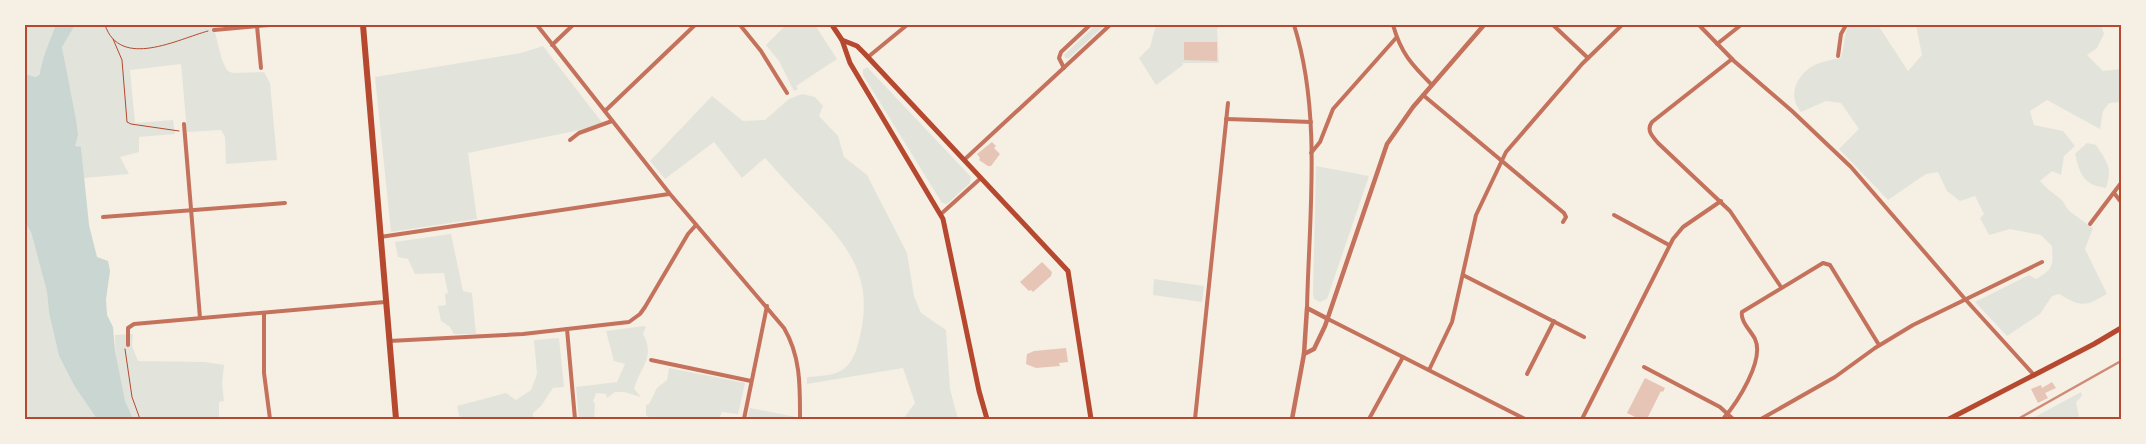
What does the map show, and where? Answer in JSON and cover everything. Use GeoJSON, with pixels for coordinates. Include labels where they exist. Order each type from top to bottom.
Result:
{"type":"FeatureCollection","features":[{"type":"Feature","properties":{"kind":"highway"},"geometry":{"type":"LineString","coordinates":[[363,25],[396,419]]}},
{"type":"Feature","properties":{"kind":"main road"},"geometry":{"type":"LineString","coordinates":[[832,25],[842,40],[850,63],[941,214],[948,235],[979,391],[988,419]]}},
{"type":"Feature","properties":{"kind":"main road"},"geometry":{"type":"LineString","coordinates":[[842,40],[857,46],[868,57],[1068,272],[1091,419]]}},
{"type":"Feature","properties":{"kind":"main road"},"geometry":{"type":"LineString","coordinates":[[1949,419],[2121,328]]}},
{"type":"Feature","properties":{"kind":"street"},"geometry":{"type":"LineString","coordinates":[[214,30],[269,25]]}},
{"type":"Feature","properties":{"kind":"street"},"geometry":{"type":"LineString","coordinates":[[537,25],[670,194],[784,328],[794,348],[799,373],[800,419]]}},
{"type":"Feature","properties":{"kind":"street"},"geometry":{"type":"LineString","coordinates":[[552,45],[573,25]]}},
{"type":"Feature","properties":{"kind":"street"},"geometry":{"type":"LineString","coordinates":[[605,111],[696,25]]}},
{"type":"Feature","properties":{"kind":"street"},"geometry":{"type":"LineString","coordinates":[[740,25],[761,51],[787,93]]}},
{"type":"Feature","properties":{"kind":"street"},"geometry":{"type":"LineString","coordinates":[[868,57],[907,25]]}},
{"type":"Feature","properties":{"kind":"street"},"geometry":{"type":"LineString","coordinates":[[1064,68],[1059,58],[1061,52],[1090,25]]}},
{"type":"Feature","properties":{"kind":"street"},"geometry":{"type":"LineString","coordinates":[[964,160],[1110,25]]}},
{"type":"Feature","properties":{"kind":"street"},"geometry":{"type":"LineString","coordinates":[[1292,419],[1304,354],[1311,153],[1311,122],[1306,78],[1294,25]]}},
{"type":"Feature","properties":{"kind":"street"},"geometry":{"type":"LineString","coordinates":[[1393,25],[1396,38],[1410,61],[1432,84]]}},
{"type":"Feature","properties":{"kind":"street"},"geometry":{"type":"LineString","coordinates":[[1304,354],[1314,349],[1328,318],[1383,153],[1398,127],[1432,84],[1484,25]]}},
{"type":"Feature","properties":{"kind":"street"},"geometry":{"type":"LineString","coordinates":[[1553,25],[1588,58]]}},
{"type":"Feature","properties":{"kind":"street"},"geometry":{"type":"LineString","coordinates":[[1429,370],[1452,322],[1476,215],[1508,150],[1588,58],[1622,25]]}},
{"type":"Feature","properties":{"kind":"street"},"geometry":{"type":"LineString","coordinates":[[1699,25],[1732,59],[1792,111],[1851,167],[1965,299],[2034,375]]}},
{"type":"Feature","properties":{"kind":"street"},"geometry":{"type":"LineString","coordinates":[[1717,44],[1740,25]]}},
{"type":"Feature","properties":{"kind":"street"},"geometry":{"type":"LineString","coordinates":[[1838,56],[1841,34],[1846,25]]}},
{"type":"Feature","properties":{"kind":"street"},"geometry":{"type":"LineString","coordinates":[[257,26],[261,68]]}},
{"type":"Feature","properties":{"kind":"street"},"geometry":{"type":"LineString","coordinates":[[1311,153],[1320,142],[1333,109],[1396,38]]}},
{"type":"Feature","properties":{"kind":"street"},"geometry":{"type":"LineString","coordinates":[[1732,59],[1652,122],[1650,127],[1651,134],[1658,143],[1721,202],[1738,222],[1781,288]]}},
{"type":"Feature","properties":{"kind":"street"},"geometry":{"type":"LineString","coordinates":[[1424,95],[1564,213],[1566,217],[1563,222]]}},
{"type":"Feature","properties":{"kind":"street"},"geometry":{"type":"LineString","coordinates":[[1195,419],[1228,103]]}},
{"type":"Feature","properties":{"kind":"street"},"geometry":{"type":"LineString","coordinates":[[1226,119],[1311,122]]}},
{"type":"Feature","properties":{"kind":"street"},"geometry":{"type":"LineString","coordinates":[[570,140],[579,133],[612,121]]}},
{"type":"Feature","properties":{"kind":"street"},"geometry":{"type":"LineString","coordinates":[[184,124],[200,318]]}},
{"type":"Feature","properties":{"kind":"street"},"geometry":{"type":"LineString","coordinates":[[941,214],[981,178]]}},
{"type":"Feature","properties":{"kind":"street"},"geometry":{"type":"LineString","coordinates":[[2090,224],[2121,183]]}},
{"type":"Feature","properties":{"kind":"street"},"geometry":{"type":"LineString","coordinates":[[2114,193],[2121,202]]}},
{"type":"Feature","properties":{"kind":"street"},"geometry":{"type":"LineString","coordinates":[[380,237],[670,194]]}},
{"type":"Feature","properties":{"kind":"street"},"geometry":{"type":"LineString","coordinates":[[1582,419],[1669,245],[1683,227],[1721,202]]}},
{"type":"Feature","properties":{"kind":"street"},"geometry":{"type":"LineString","coordinates":[[103,216],[285,203]]}},
{"type":"Feature","properties":{"kind":"street"},"geometry":{"type":"LineString","coordinates":[[1614,215],[1669,245]]}},
{"type":"Feature","properties":{"kind":"street"},"geometry":{"type":"LineString","coordinates":[[389,341],[505,335],[624,323],[637,317],[645,308],[688,234],[696,225]]}},
{"type":"Feature","properties":{"kind":"street"},"geometry":{"type":"LineString","coordinates":[[1723,419],[1752,370],[1757,355],[1755,341],[1742,317],[1742,312],[1823,262],[1828,264],[1879,345]]}},
{"type":"Feature","properties":{"kind":"street"},"geometry":{"type":"LineString","coordinates":[[1761,419],[1835,377],[1879,345],[1920,320],[2042,262]]}},
{"type":"Feature","properties":{"kind":"street"},"geometry":{"type":"LineString","coordinates":[[1463,274],[1584,337]]}},
{"type":"Feature","properties":{"kind":"street"},"geometry":{"type":"LineString","coordinates":[[128,345],[127,330],[132,324],[386,302]]}},
{"type":"Feature","properties":{"kind":"street"},"geometry":{"type":"LineString","coordinates":[[744,419],[766,306]]}},
{"type":"Feature","properties":{"kind":"street"},"geometry":{"type":"LineString","coordinates":[[1307,308],[1524,419]]}},
{"type":"Feature","properties":{"kind":"street"},"geometry":{"type":"LineString","coordinates":[[264,312],[264,374],[270,419]]}},
{"type":"Feature","properties":{"kind":"street"},"geometry":{"type":"LineString","coordinates":[[1527,374],[1554,321]]}},
{"type":"Feature","properties":{"kind":"street"},"geometry":{"type":"LineString","coordinates":[[567,329],[576,419]]}},
{"type":"Feature","properties":{"kind":"street"},"geometry":{"type":"LineString","coordinates":[[1369,419],[1403,357]]}},
{"type":"Feature","properties":{"kind":"street"},"geometry":{"type":"LineString","coordinates":[[651,360],[751,381]]}},
{"type":"Feature","properties":{"kind":"street"},"geometry":{"type":"LineString","coordinates":[[1644,367],[1720,407],[1733,419]]}},
{"type":"Feature","properties":{"kind":"path"},"geometry":{"type":"LineString","coordinates":[[105,25],[122,61],[125,117],[127,122],[185,132]]}},
{"type":"Feature","properties":{"kind":"path"},"geometry":{"type":"LineString","coordinates":[[113,39],[124,47],[142,49],[214,30]]}},
{"type":"Feature","properties":{"kind":"path"},"geometry":{"type":"LineString","coordinates":[[128,345],[125,350],[127,370],[134,405],[140,419]]}},
{"type":"Feature","properties":{"kind":"shaded area"},"geometry":{"type":"Polygon","coordinates":[[[25,25],[56,25],[37,77],[25,74],[25,25]]]}},
{"type":"Feature","properties":{"kind":"shaded area"},"geometry":{"type":"Polygon","coordinates":[[[56,25],[75,25],[62,47],[78,135],[75,146],[81,147],[89,225],[97,257],[108,261],[110,271],[106,299],[107,315],[113,327],[115,351],[125,401],[133,419],[97,419],[75,387],[59,356],[49,313],[47,292],[31,232],[25,223],[25,74],[36,77],[39,75],[56,25]]]}},
{"type":"Feature","properties":{"kind":"shaded area"},"geometry":{"type":"Polygon","coordinates":[[[75,25],[239,25],[214,28],[222,60],[227,70],[232,73],[264,72],[270,83],[277,160],[226,164],[225,137],[221,130],[187,132],[181,64],[130,70],[135,123],[173,120],[175,134],[139,137],[139,152],[120,157],[129,174],[84,178],[81,147],[75,147],[74,141],[77,136],[62,46],[75,25]]]}},
{"type":"Feature","properties":{"kind":"shaded area"},"geometry":{"type":"Polygon","coordinates":[[[786,25],[815,25],[837,59],[796,86],[798,89],[794,91],[779,61],[766,45],[786,25]]]}},
{"type":"Feature","properties":{"kind":"shaded area"},"geometry":{"type":"Polygon","coordinates":[[[1096,25],[1105,25],[1069,58],[1065,58],[1064,55],[1096,25]]]}},
{"type":"Feature","properties":{"kind":"shaded area"},"geometry":{"type":"Polygon","coordinates":[[[1156,25],[1221,25],[1217,29],[1219,63],[1183,63],[1183,65],[1156,85],[1139,58],[1150,47],[1156,25]]]}},
{"type":"Feature","properties":{"kind":"shaded area"},"geometry":{"type":"Polygon","coordinates":[[[1849,25],[1878,25],[1908,71],[1922,55],[1916,25],[2101,25],[2104,34],[2097,48],[2087,55],[2103,71],[2121,69],[2121,102],[2109,103],[2103,111],[2100,129],[2047,100],[2030,111],[2034,125],[2063,131],[2075,146],[2064,156],[2061,175],[2052,171],[2040,181],[2062,200],[2069,211],[2093,228],[2085,249],[2107,294],[2083,304],[2059,294],[2052,296],[2040,314],[2007,336],[1975,302],[2029,275],[2036,279],[2042,275],[2051,266],[2052,246],[2041,235],[2010,229],[1989,235],[1980,218],[1984,214],[1975,196],[1960,201],[1947,191],[1938,172],[1926,174],[1888,200],[1839,149],[1859,129],[1841,103],[1826,101],[1801,112],[1797,105],[1794,91],[1800,78],[1804,72],[1817,64],[1840,58],[1845,33],[1849,25]]]}},
{"type":"Feature","properties":{"kind":"shaded area"},"geometry":{"type":"Polygon","coordinates":[[[543,46],[604,125],[468,153],[477,219],[391,232],[375,77],[521,53],[543,46]]]}},
{"type":"Feature","properties":{"kind":"shaded area"},"geometry":{"type":"Polygon","coordinates":[[[867,67],[971,177],[970,183],[947,204],[942,203],[863,75],[863,70],[867,67]]]}},
{"type":"Feature","properties":{"kind":"shaded area"},"geometry":{"type":"Polygon","coordinates":[[[802,94],[815,97],[823,106],[819,116],[838,136],[844,157],[867,175],[907,253],[914,296],[921,313],[946,330],[950,389],[958,419],[903,419],[915,403],[903,368],[807,384],[807,377],[835,373],[847,366],[852,360],[859,340],[863,317],[863,297],[860,278],[854,262],[833,231],[765,158],[742,178],[714,142],[665,179],[650,161],[712,96],[743,121],[765,120],[789,99],[802,94]]]}},
{"type":"Feature","properties":{"kind":"shaded area"},"geometry":{"type":"Polygon","coordinates":[[[2087,143],[2096,145],[2108,165],[2109,175],[2106,188],[2099,187],[2088,181],[2081,173],[2075,154],[2087,143]]]}},
{"type":"Feature","properties":{"kind":"shaded area"},"geometry":{"type":"Polygon","coordinates":[[[1316,166],[1369,176],[1327,299],[1320,302],[1314,299],[1313,294],[1316,166]]]}},
{"type":"Feature","properties":{"kind":"shaded area"},"geometry":{"type":"Polygon","coordinates":[[[25,223],[31,232],[47,292],[49,313],[59,356],[75,387],[97,419],[25,419],[25,223]]]}},
{"type":"Feature","properties":{"kind":"shaded area"},"geometry":{"type":"Polygon","coordinates":[[[451,234],[463,291],[472,293],[476,334],[454,334],[450,327],[441,321],[438,306],[446,305],[445,294],[448,293],[444,273],[415,274],[408,259],[398,257],[395,242],[451,234]]]}},
{"type":"Feature","properties":{"kind":"shaded area"},"geometry":{"type":"Polygon","coordinates":[[[1154,279],[1204,286],[1202,302],[1153,295],[1154,279]]]}},
{"type":"Feature","properties":{"kind":"shaded area"},"geometry":{"type":"Polygon","coordinates":[[[646,327],[643,334],[648,350],[646,362],[634,389],[641,397],[624,392],[615,392],[607,398],[606,394],[596,393],[593,401],[595,404],[594,419],[579,419],[576,387],[617,382],[625,364],[614,361],[606,331],[646,327]]]}},
{"type":"Feature","properties":{"kind":"shaded area"},"geometry":{"type":"Polygon","coordinates":[[[133,334],[132,346],[138,361],[205,362],[224,365],[222,384],[224,401],[219,402],[219,419],[133,419],[121,389],[115,335],[133,334]]]}},
{"type":"Feature","properties":{"kind":"shaded area"},"geometry":{"type":"Polygon","coordinates":[[[559,338],[564,387],[553,388],[541,406],[533,413],[533,419],[460,419],[457,406],[506,393],[516,400],[531,390],[537,374],[534,340],[559,338]]]}},
{"type":"Feature","properties":{"kind":"shaded area"},"geometry":{"type":"Polygon","coordinates":[[[669,368],[745,383],[738,414],[722,412],[719,419],[652,419],[646,415],[646,405],[649,404],[657,388],[667,380],[669,368]]]}},
{"type":"Feature","properties":{"kind":"shaded area"},"geometry":{"type":"Polygon","coordinates":[[[2081,392],[2082,396],[2076,402],[2079,417],[2031,419],[2081,392]]]}},
{"type":"Feature","properties":{"kind":"shaded area"},"geometry":{"type":"Polygon","coordinates":[[[750,408],[796,417],[796,419],[747,419],[750,408]]]}},
{"type":"Feature","properties":{"kind":"building"},"geometry":{"type":"Polygon","coordinates":[[[1184,42],[1217,42],[1217,61],[1184,60],[1184,42]]]}},
{"type":"Feature","properties":{"kind":"building"},"geometry":{"type":"Polygon","coordinates":[[[992,142],[996,146],[994,148],[1000,154],[991,166],[988,166],[979,160],[980,158],[977,154],[992,142]]]}},
{"type":"Feature","properties":{"kind":"building"},"geometry":{"type":"Polygon","coordinates":[[[1042,262],[1052,272],[1051,276],[1033,292],[1029,291],[1020,282],[1042,262]]]}},
{"type":"Feature","properties":{"kind":"building"},"geometry":{"type":"Polygon","coordinates":[[[1066,348],[1068,362],[1059,363],[1060,366],[1036,368],[1026,364],[1027,354],[1034,351],[1066,348]]]}},
{"type":"Feature","properties":{"kind":"building"},"geometry":{"type":"Polygon","coordinates":[[[1645,378],[1665,388],[1663,392],[1661,391],[1647,419],[1639,419],[1627,413],[1645,378]]]}},
{"type":"Feature","properties":{"kind":"building"},"geometry":{"type":"Polygon","coordinates":[[[2052,382],[2056,388],[2045,393],[2048,398],[2038,403],[2031,389],[2041,385],[2042,388],[2052,382]]]}},
{"type":"Feature","properties":{"kind":"railway"},"geometry":{"type":"LineString","coordinates":[[2018,419],[2121,361]]}}]}
